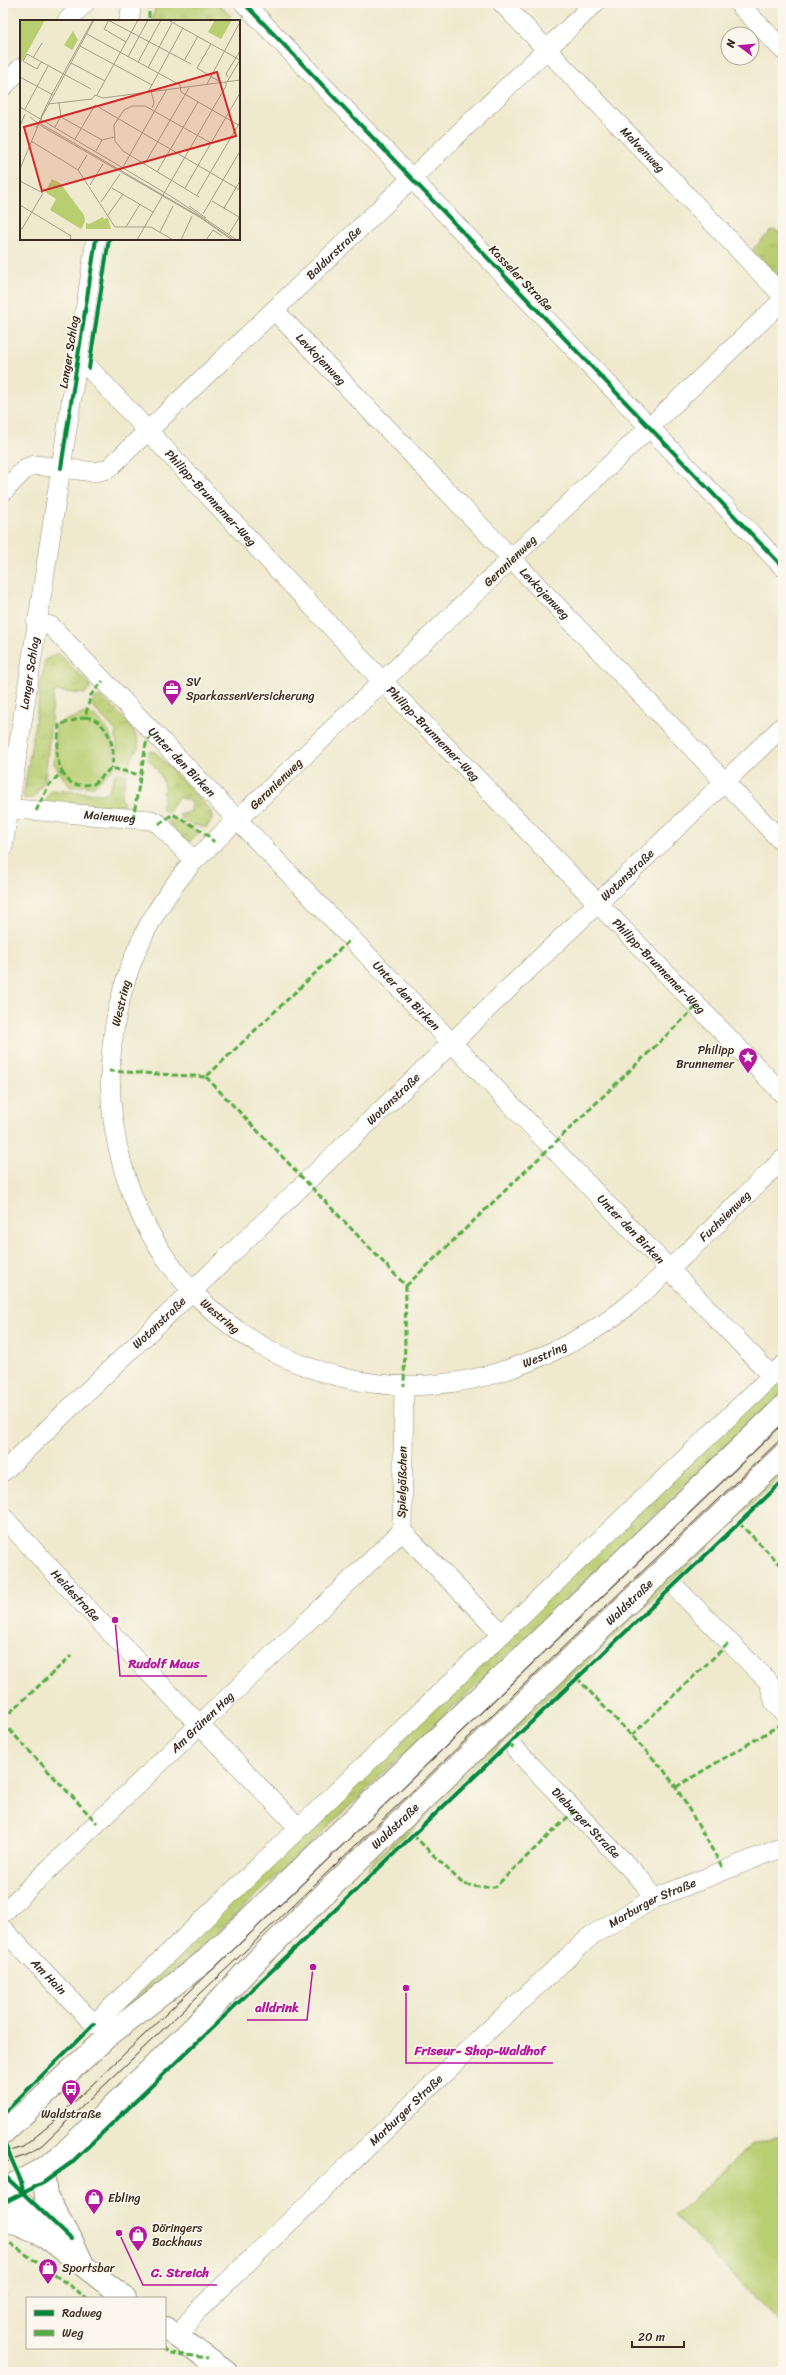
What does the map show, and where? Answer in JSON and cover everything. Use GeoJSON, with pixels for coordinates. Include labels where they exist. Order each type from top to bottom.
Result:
{"type":"FeatureCollection","features":[{"type":"Feature","properties":{"kind":"main road"},"geometry":{"type":"LineString","coordinates":[[3,2132],[108,2036],[206,1960],[783,1407]]}},
{"type":"Feature","properties":{"kind":"main road","name":"Waldstraße"},"geometry":{"type":"LineString","coordinates":[[4,2189],[43,2169],[63,2154],[195,2026],[257,1960],[324,1894],[783,1455]]}},
{"type":"Feature","properties":{"kind":"main road"},"geometry":{"type":"LineString","coordinates":[[43,2169],[46,2197],[71,2239],[84,2267]]}},
{"type":"Feature","properties":{"kind":"main road"},"geometry":{"type":"LineString","coordinates":[[4,2189],[30,2212],[45,2236]]}},
{"type":"Feature","properties":{"kind":"main road"},"geometry":{"type":"LineString","coordinates":[[3,2216],[45,2236],[124,2297]]}},
{"type":"Feature","properties":{"kind":"main road"},"geometry":{"type":"LineString","coordinates":[[171,2333],[226,2372]]}},
{"type":"Feature","properties":{"kind":"street"},"geometry":{"type":"LineString","coordinates":[[68,20],[85,3]]}},
{"type":"Feature","properties":{"kind":"street"},"geometry":{"type":"LineString","coordinates":[[129,20],[132,3]]}},
{"type":"Feature","properties":{"kind":"street","name":"Kasseler Straße"},"geometry":{"type":"LineString","coordinates":[[244,3],[783,567]]}},
{"type":"Feature","properties":{"kind":"street","name":"Malvenweg"},"geometry":{"type":"LineString","coordinates":[[502,3],[783,296]]}},
{"type":"Feature","properties":{"kind":"street","name":"Baldurstraße"},"geometry":{"type":"LineString","coordinates":[[3,492],[26,468],[35,465],[95,472],[108,469],[595,3]]}},
{"type":"Feature","properties":{"kind":"street"},"geometry":{"type":"LineString","coordinates":[[738,3],[783,50]]}},
{"type":"Feature","properties":{"kind":"street"},"geometry":{"type":"LineString","coordinates":[[9,85],[20,69]]}},
{"type":"Feature","properties":{"kind":"street","name":"Langer Schlag"},"geometry":{"type":"LineString","coordinates":[[3,847],[6,808],[61,468],[96,240]]}},
{"type":"Feature","properties":{"kind":"street","name":"Geranienweg"},"geometry":{"type":"LineString","coordinates":[[237,821],[783,300]]}},
{"type":"Feature","properties":{"kind":"street","name":"Levkojenweg"},"geometry":{"type":"LineString","coordinates":[[274,310],[783,843]]}},
{"type":"Feature","properties":{"kind":"street","name":"Philipp-Brunnemer-Weg"},"geometry":{"type":"LineString","coordinates":[[89,368],[383,682],[783,1094]]}},
{"type":"Feature","properties":{"kind":"street","name":"Unter den Birken"},"geometry":{"type":"LineString","coordinates":[[36,623],[51,626],[668,1270],[777,1370]]}},
{"type":"Feature","properties":{"kind":"street","name":"Wotanstraße"},"geometry":{"type":"LineString","coordinates":[[3,1472],[783,726]]}},
{"type":"Feature","properties":{"kind":"street","name":"Maienweg"},"geometry":{"type":"LineString","coordinates":[[6,808],[151,820],[159,824],[194,861]]}},
{"type":"Feature","properties":{"kind":"street","name":"Westring"},"geometry":{"type":"LineString","coordinates":[[237,821],[194,861],[175,882],[148,927],[128,973],[115,1020],[109,1071],[110,1106],[128,1186],[146,1229],[166,1260],[192,1292],[215,1314],[239,1332],[284,1358],[336,1376],[362,1382],[404,1386],[445,1384],[480,1378],[512,1368],[591,1331],[624,1309],[668,1270]]}},
{"type":"Feature","properties":{"kind":"street","name":"Fuchsienweg"},"geometry":{"type":"LineString","coordinates":[[668,1270],[783,1159]]}},
{"type":"Feature","properties":{"kind":"street"},"geometry":{"type":"LineString","coordinates":[[299,1828],[777,1370]]}},
{"type":"Feature","properties":{"kind":"street","name":"Spielgäßchen"},"geometry":{"type":"LineString","coordinates":[[404,1386],[402,1531],[502,1634]]}},
{"type":"Feature","properties":{"kind":"street","name":"Heidestraße"},"geometry":{"type":"LineString","coordinates":[[3,1517],[199,1725],[299,1828]]}},
{"type":"Feature","properties":{"kind":"street","name":"Am Grünen Hag"},"geometry":{"type":"LineString","coordinates":[[3,1914],[402,1531]]}},
{"type":"Feature","properties":{"kind":"street"},"geometry":{"type":"LineString","coordinates":[[680,1590],[769,1682],[775,1704],[783,1712]]}},
{"type":"Feature","properties":{"kind":"street","name":"Dieburger Straße"},"geometry":{"type":"LineString","coordinates":[[516,1750],[644,1883],[652,1899]]}},
{"type":"Feature","properties":{"kind":"street","name":"Am Hain"},"geometry":{"type":"LineString","coordinates":[[3,1928],[94,2024],[299,1828]]}},
{"type":"Feature","properties":{"kind":"street","name":"Marburger Straße"},"geometry":{"type":"LineString","coordinates":[[171,2333],[194,2314],[554,1969],[592,1935],[652,1899],[783,1847]]}},
{"type":"Feature","properties":{"kind":"green space"},"geometry":{"type":"Polygon","coordinates":[[[156,3],[217,3],[231,16],[227,20],[152,20],[156,3]]]}},
{"type":"Feature","properties":{"kind":"green space"},"geometry":{"type":"Polygon","coordinates":[[[772,230],[783,234],[782,281],[752,250],[772,230]]]}},
{"type":"Feature","properties":{"kind":"green space"},"geometry":{"type":"Polygon","coordinates":[[[58,653],[89,683],[90,688],[85,694],[54,691],[45,780],[33,799],[23,798],[45,660],[58,653]]]}},
{"type":"Feature","properties":{"kind":"green space"},"geometry":{"type":"Polygon","coordinates":[[[96,697],[102,697],[127,722],[137,737],[137,751],[135,751],[127,771],[117,768],[120,757],[117,754],[116,731],[93,707],[96,697]]]}},
{"type":"Feature","properties":{"kind":"green space"},"geometry":{"type":"Polygon","coordinates":[[[88,712],[102,723],[110,734],[116,766],[94,786],[70,787],[54,764],[56,724],[88,712]]]}},
{"type":"Feature","properties":{"kind":"green space"},"geometry":{"type":"Polygon","coordinates":[[[150,751],[155,752],[211,811],[212,820],[207,827],[199,827],[191,824],[179,815],[190,812],[192,802],[178,797],[169,812],[161,809],[164,786],[157,770],[147,758],[150,751]]]}},
{"type":"Feature","properties":{"kind":"green space"},"geometry":{"type":"Polygon","coordinates":[[[116,772],[126,774],[121,798],[124,804],[121,809],[45,802],[51,790],[103,794],[109,790],[116,772]]]}},
{"type":"Feature","properties":{"kind":"green space"},"geometry":{"type":"Polygon","coordinates":[[[174,818],[186,827],[200,832],[190,841],[186,841],[167,822],[174,818]]]}},
{"type":"Feature","properties":{"kind":"green space"},"geometry":{"type":"Polygon","coordinates":[[[783,1373],[783,1392],[194,1955],[101,2028],[783,1373]]]}},
{"type":"Feature","properties":{"kind":"green space"},"geometry":{"type":"Polygon","coordinates":[[[783,1467],[783,1475],[362,1878],[374,1860],[783,1467]]]}},
{"type":"Feature","properties":{"kind":"green space"},"geometry":{"type":"Polygon","coordinates":[[[783,2135],[783,2325],[675,2216],[751,2145],[783,2135]]]}},
{"type":"Feature","properties":{"kind":"tram line"},"geometry":{"type":"LineString","coordinates":[[3,2153],[23,2147],[51,2124],[783,1424]]}},
{"type":"Feature","properties":{"kind":"tram line"},"geometry":{"type":"LineString","coordinates":[[3,2163],[27,2155],[42,2145],[783,1437]]}},
{"type":"Feature","properties":{"kind":"marked path"},"geometry":{"type":"LineString","coordinates":[[149,3],[149,20]]}},
{"type":"Feature","properties":{"kind":"marked path"},"geometry":{"type":"LineString","coordinates":[[36,811],[49,785],[62,772],[57,758],[59,725],[85,717],[91,695],[103,681]]}},
{"type":"Feature","properties":{"kind":"marked path"},"geometry":{"type":"LineString","coordinates":[[85,717],[93,719],[99,723],[109,736],[113,752],[111,768]]}},
{"type":"Feature","properties":{"kind":"marked path"},"geometry":{"type":"LineString","coordinates":[[133,819],[146,744],[153,733]]}},
{"type":"Feature","properties":{"kind":"marked path"},"geometry":{"type":"LineString","coordinates":[[62,772],[68,780],[79,785],[94,784],[111,768],[140,775]]}},
{"type":"Feature","properties":{"kind":"marked path"},"geometry":{"type":"LineString","coordinates":[[159,824],[173,814],[200,830],[214,842]]}},
{"type":"Feature","properties":{"kind":"marked path"},"geometry":{"type":"LineString","coordinates":[[109,1071],[206,1077],[351,939]]}},
{"type":"Feature","properties":{"kind":"marked path"},"geometry":{"type":"LineString","coordinates":[[406,1286],[698,1005]]}},
{"type":"Feature","properties":{"kind":"marked path"},"geometry":{"type":"LineString","coordinates":[[206,1077],[406,1286],[404,1386]]}},
{"type":"Feature","properties":{"kind":"marked path"},"geometry":{"type":"LineString","coordinates":[[739,1523],[783,1567]]}},
{"type":"Feature","properties":{"kind":"marked path"},"geometry":{"type":"LineString","coordinates":[[632,1735],[730,1642]]}},
{"type":"Feature","properties":{"kind":"marked path"},"geometry":{"type":"LineString","coordinates":[[3,1719],[71,1656]]}},
{"type":"Feature","properties":{"kind":"marked path"},"geometry":{"type":"LineString","coordinates":[[577,1678],[663,1769],[676,1787],[724,1870]]}},
{"type":"Feature","properties":{"kind":"marked path"},"geometry":{"type":"LineString","coordinates":[[3,1723],[97,1823]]}},
{"type":"Feature","properties":{"kind":"marked path"},"geometry":{"type":"LineString","coordinates":[[676,1787],[783,1723]]}},
{"type":"Feature","properties":{"kind":"marked path"},"geometry":{"type":"LineString","coordinates":[[509,1744],[516,1750]]}},
{"type":"Feature","properties":{"kind":"marked path"},"geometry":{"type":"LineString","coordinates":[[413,1835],[463,1884],[479,1887],[495,1887],[574,1811]]}},
{"type":"Feature","properties":{"kind":"marked path"},"geometry":{"type":"LineString","coordinates":[[3,2238],[86,2297]]}},
{"type":"Feature","properties":{"kind":"marked path"},"geometry":{"type":"LineString","coordinates":[[3,2291],[6,2293],[3,2297]]}},
{"type":"Feature","properties":{"kind":"marked path"},"geometry":{"type":"LineString","coordinates":[[163,2349],[169,2353],[208,2358]]}},
{"type":"Feature","properties":{"kind":"cycle path"},"geometry":{"type":"LineString","coordinates":[[244,3],[783,567]]}},
{"type":"Feature","properties":{"kind":"cycle path"},"geometry":{"type":"LineString","coordinates":[[61,468],[96,240]]}},
{"type":"Feature","properties":{"kind":"cycle path"},"geometry":{"type":"LineString","coordinates":[[89,368],[109,240]]}},
{"type":"Feature","properties":{"kind":"cycle path"},"geometry":{"type":"LineString","coordinates":[[3,2203],[43,2183],[71,2163],[783,1481]]}},
{"type":"Feature","properties":{"kind":"cycle path"},"geometry":{"type":"LineString","coordinates":[[3,2114],[94,2024]]}},
{"type":"Feature","properties":{"kind":"cycle path"},"geometry":{"type":"LineString","coordinates":[[3,2140],[21,2181],[23,2192]]}},
{"type":"Feature","properties":{"kind":"cycle path"},"geometry":{"type":"LineString","coordinates":[[3,2174],[71,2239]]}},
{"type":"Feature","properties":{"kind":"place","name":"SV SparkassenVersicherung"},"geometry":{"type":"Point","coordinates":[172,706]}},
{"type":"Feature","properties":{"kind":"place","name":"Philipp Brunnemer"},"geometry":{"type":"Point","coordinates":[748,1074]}},
{"type":"Feature","properties":{"kind":"place","name":"Rudolf Maus"},"geometry":{"type":"Point","coordinates":[115,1620]}},
{"type":"Feature","properties":{"kind":"place","name":"alldrink"},"geometry":{"type":"Point","coordinates":[313,1967]}},
{"type":"Feature","properties":{"kind":"place","name":"Friseur- Shop-Waldhof"},"geometry":{"type":"Point","coordinates":[406,1988]}},
{"type":"Feature","properties":{"kind":"place","name":"Waldstraße"},"geometry":{"type":"Point","coordinates":[71,2106]}},
{"type":"Feature","properties":{"kind":"place","name":"Ebling"},"geometry":{"type":"Point","coordinates":[94,2215]}},
{"type":"Feature","properties":{"kind":"place","name":"C. Streich"},"geometry":{"type":"Point","coordinates":[119,2233]}},
{"type":"Feature","properties":{"kind":"place","name":"Döringers Backhaus"},"geometry":{"type":"Point","coordinates":[138,2252]}},
{"type":"Feature","properties":{"kind":"place","name":"Sportsbar"},"geometry":{"type":"Point","coordinates":[48,2285]}}]}
